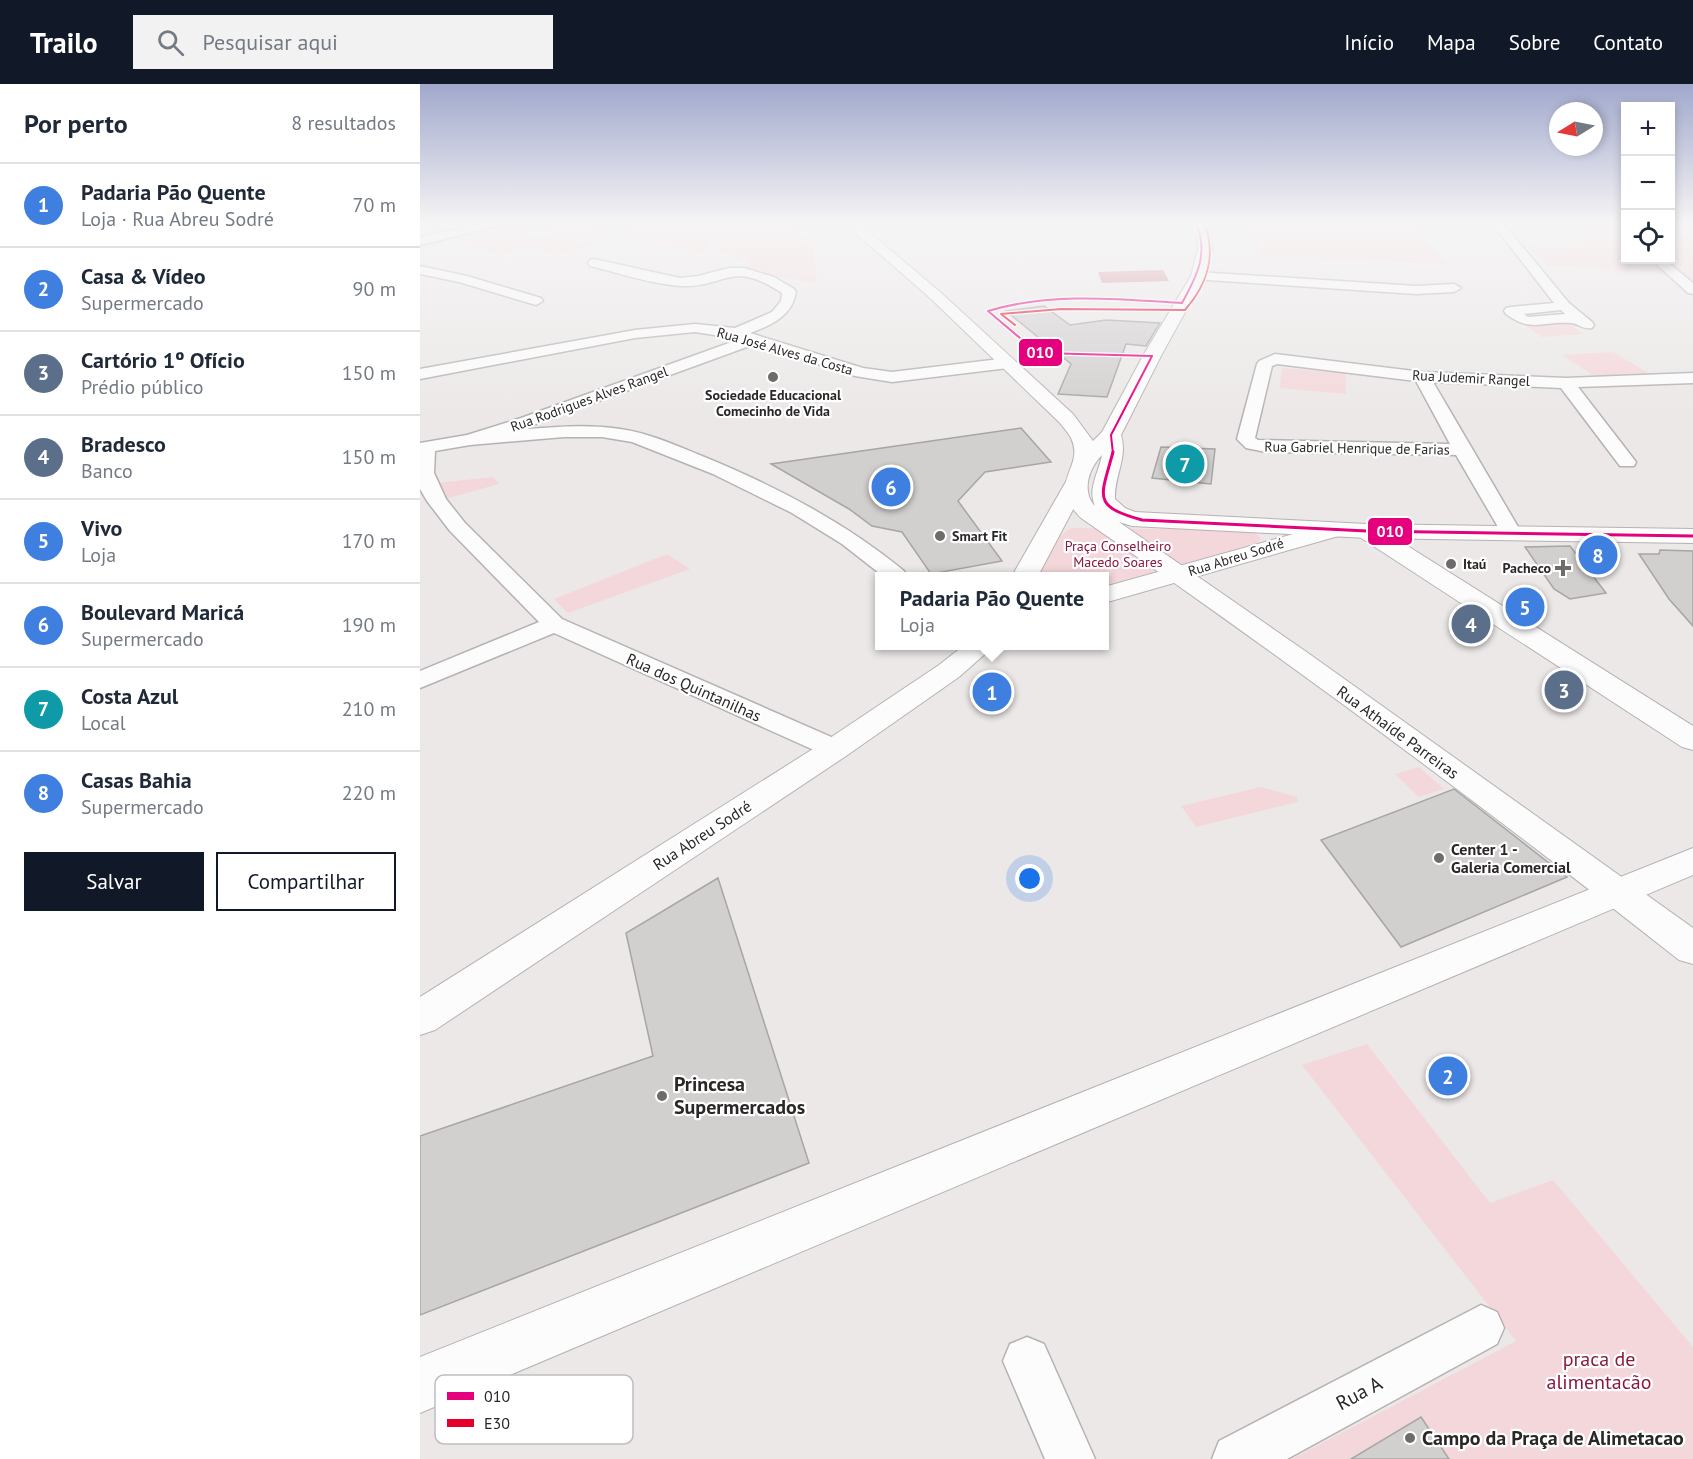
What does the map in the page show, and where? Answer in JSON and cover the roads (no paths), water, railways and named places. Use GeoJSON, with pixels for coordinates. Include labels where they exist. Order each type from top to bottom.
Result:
{"type":"FeatureCollection","features":[{"type":"Feature","properties":{"kind":"main road"},"geometry":{"type":"LineString","coordinates":[[926,287],[1077,430],[1082,439],[1085,460]]}},
{"type":"Feature","properties":{"kind":"main road"},"geometry":{"type":"LineString","coordinates":[[1027,572],[1075,485],[1085,460],[1111,435],[1153,354],[1192,287]]}},
{"type":"Feature","properties":{"kind":"main road"},"geometry":{"type":"LineString","coordinates":[[1111,435],[1114,450],[1103,485],[1104,500],[1111,511],[1132,519],[1333,530],[1693,536]]}},
{"type":"Feature","properties":{"kind":"main road"},"geometry":{"type":"LineString","coordinates":[[1075,485],[1081,505],[1089,513],[1179,574]]}},
{"type":"Feature","properties":{"kind":"main road","name":"Rua Abreu Sodré"},"geometry":{"type":"LineString","coordinates":[[1109,594],[1333,530]]}},
{"type":"Feature","properties":{"kind":"main road"},"geometry":{"type":"LineString","coordinates":[[1367,531],[1693,740]]}},
{"type":"Feature","properties":{"kind":"main road","name":"Rua Athaíde Parreiras"},"geometry":{"type":"LineString","coordinates":[[1179,574],[1617,891],[1693,949]]}},
{"type":"Feature","properties":{"kind":"main road","name":"Rua Abreu Sodré"},"geometry":{"type":"LineString","coordinates":[[420,1018],[835,749],[949,671],[974,650]]}},
{"type":"Feature","properties":{"kind":"main road"},"geometry":{"type":"LineString","coordinates":[[444,1375],[1693,861]]}},
{"type":"Feature","properties":{"kind":"main road"},"geometry":{"type":"LineString","coordinates":[[420,1385],[435,1379]]}},
{"type":"Feature","properties":{"kind":"street"},"geometry":{"type":"LineString","coordinates":[[491,287],[536,300]]}},
{"type":"Feature","properties":{"kind":"street"},"geometry":{"type":"LineString","coordinates":[[736,333],[775,316],[786,304],[789,292],[781,287]]}},
{"type":"Feature","properties":{"kind":"street"},"geometry":{"type":"LineString","coordinates":[[1372,287],[1416,290],[1454,288]]}},
{"type":"Feature","properties":{"kind":"street"},"geometry":{"type":"LineString","coordinates":[[1549,287],[1564,306],[1582,321],[1525,321],[1511,311],[1564,306]]}},
{"type":"Feature","properties":{"kind":"street","name":"Rua José Alves da Costa"},"geometry":{"type":"LineString","coordinates":[[420,374],[664,329],[701,328],[736,333],[861,373],[882,377],[1008,363]]}},
{"type":"Feature","properties":{"kind":"street","name":"Rua Rodrigues Alves Rangel"},"geometry":{"type":"LineString","coordinates":[[424,448],[470,440],[527,422],[754,339]]}},
{"type":"Feature","properties":{"kind":"street","name":"Rua Judemir Rangel"},"geometry":{"type":"LineString","coordinates":[[1252,444],[1246,439],[1265,364],[1275,359],[1422,377],[1566,383],[1693,378]]}},
{"type":"Feature","properties":{"kind":"street"},"geometry":{"type":"LineString","coordinates":[[1422,377],[1511,532]]}},
{"type":"Feature","properties":{"kind":"street"},"geometry":{"type":"LineString","coordinates":[[1667,380],[1693,395]]}},
{"type":"Feature","properties":{"kind":"street"},"geometry":{"type":"LineString","coordinates":[[1566,383],[1627,462]]}},
{"type":"Feature","properties":{"kind":"street"},"geometry":{"type":"LineString","coordinates":[[527,422],[546,435]]}},
{"type":"Feature","properties":{"kind":"street"},"geometry":{"type":"LineString","coordinates":[[470,440],[594,432],[620,434],[647,441],[740,478],[816,518],[851,541],[891,572]]}},
{"type":"Feature","properties":{"kind":"street","name":"Rua Gabriel Henrique de Farias"},"geometry":{"type":"LineString","coordinates":[[1252,444],[1266,447],[1462,450]]}},
{"type":"Feature","properties":{"kind":"street","name":"Rua dos Quintanilhas"},"geometry":{"type":"LineString","coordinates":[[424,448],[423,465],[428,486],[437,502],[475,545],[554,624],[835,749]]}},
{"type":"Feature","properties":{"kind":"street"},"geometry":{"type":"LineString","coordinates":[[420,680],[554,624]]}},
{"type":"Feature","properties":{"kind":"street","name":"Rua A"},"geometry":{"type":"LineString","coordinates":[[1237,1459],[1481,1328]]}},
{"type":"Feature","properties":{"kind":"street"},"geometry":{"type":"LineString","coordinates":[[1027,1361],[1070,1459]]}},
{"type":"Feature","properties":{"kind":"place","name":"Sociedade Educacional Comecinho de Vida"},"geometry":{"type":"Point","coordinates":[773,377]}},
{"type":"Feature","properties":{"kind":"place","name":"Costa Azul"},"geometry":{"type":"Point","coordinates":[1185,464]}},
{"type":"Feature","properties":{"kind":"place","name":"Boulevard Maricá"},"geometry":{"type":"Point","coordinates":[891,487]}},
{"type":"Feature","properties":{"kind":"place","name":"Smart Fit"},"geometry":{"type":"Point","coordinates":[940,536]}},
{"type":"Feature","properties":{"kind":"place","name":"Casas Bahia"},"geometry":{"type":"Point","coordinates":[1598,555]}},
{"type":"Feature","properties":{"kind":"place","name":"Itaú"},"geometry":{"type":"Point","coordinates":[1451,564]}},
{"type":"Feature","properties":{"kind":"place","name":"Pacheco"},"geometry":{"type":"Point","coordinates":[1563,568]}},
{"type":"Feature","properties":{"kind":"place","name":"Vivo"},"geometry":{"type":"Point","coordinates":[1525,607]}},
{"type":"Feature","properties":{"kind":"place","name":"Bradesco"},"geometry":{"type":"Point","coordinates":[1471,624]}},
{"type":"Feature","properties":{"kind":"place","name":"Cartório 1º Ofício"},"geometry":{"type":"Point","coordinates":[1564,690]}},
{"type":"Feature","properties":{"kind":"place","name":"Padaria Pão Quente"},"geometry":{"type":"Point","coordinates":[992,692]}},
{"type":"Feature","properties":{"kind":"place","name":"Center 1 - Galeria Comercial"},"geometry":{"type":"Point","coordinates":[1439,858]}},
{"type":"Feature","properties":{"kind":"place","name":"Casa & Vídeo"},"geometry":{"type":"Point","coordinates":[1448,1076]}},
{"type":"Feature","properties":{"kind":"place","name":"Princesa Supermercados"},"geometry":{"type":"Point","coordinates":[662,1096]}},
{"type":"Feature","properties":{"kind":"place","name":"Campo da Praça de Alimetacao"},"geometry":{"type":"Point","coordinates":[1410,1438]}},
{"type":"Feature","properties":{"kind":"park label","name":"Praça Conselheiro Macedo Soares"},"geometry":{"type":"Point","coordinates":[1118,554]}},
{"type":"Feature","properties":{"kind":"park label","name":"praca de alimentacão"},"geometry":{"type":"Point","coordinates":[1599,1370]}}]}
